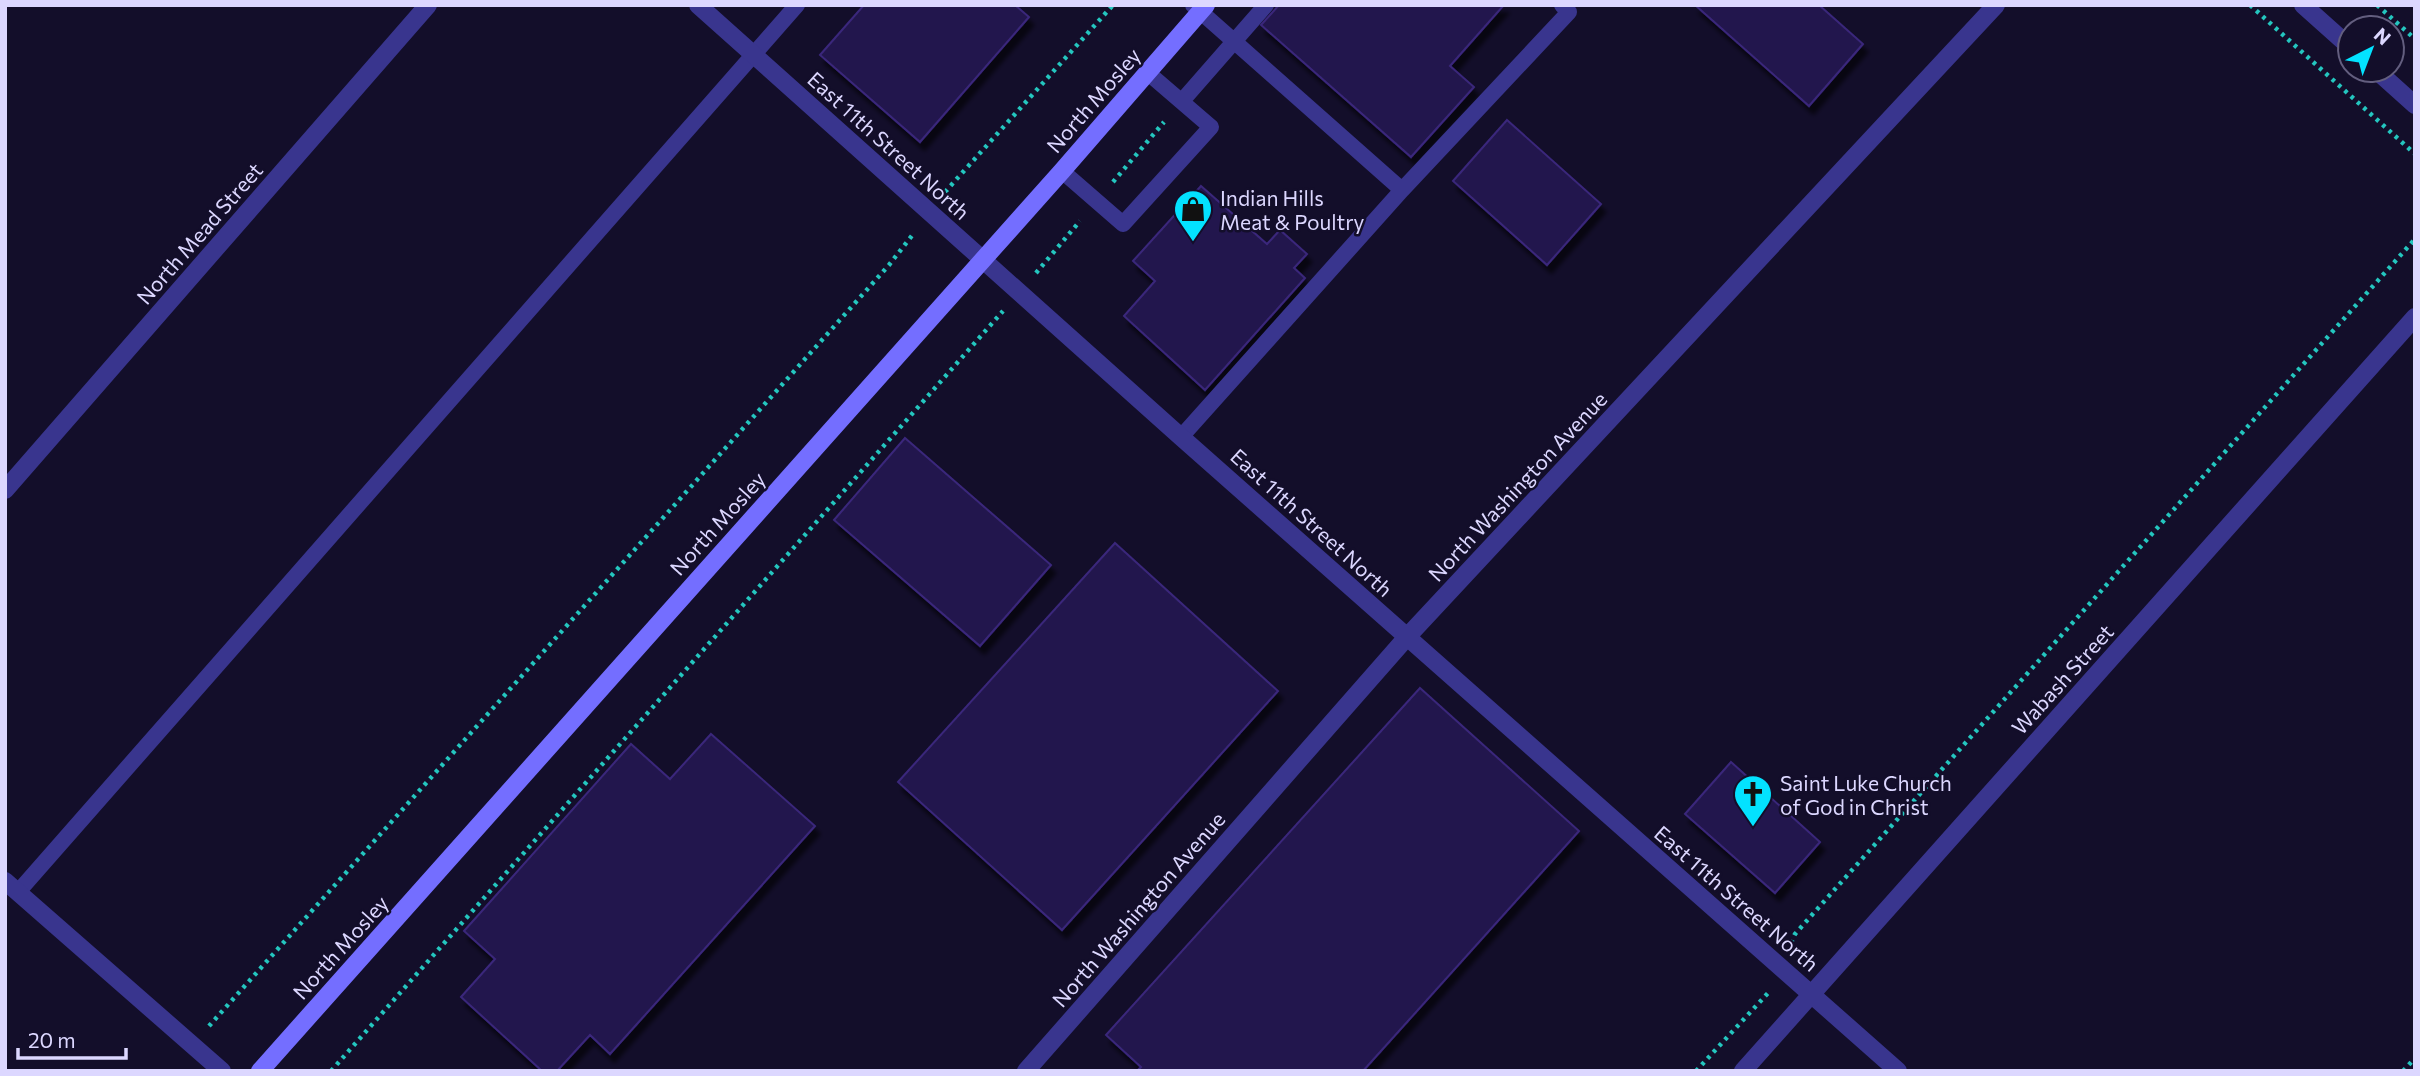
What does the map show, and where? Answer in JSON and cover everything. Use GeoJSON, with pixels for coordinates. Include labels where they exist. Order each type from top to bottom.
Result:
{"type":"FeatureCollection","features":[{"type":"Feature","properties":{"kind":"street","name":"North Mead Street"},"geometry":{"type":"LineString","coordinates":[[5,490],[428,5]]}},
{"type":"Feature","properties":{"kind":"street","name":"East 11th Street North"},"geometry":{"type":"LineString","coordinates":[[698,5],[1181,437],[1898,1071]]}},
{"type":"Feature","properties":{"kind":"street","name":"North Washington Avenue"},"geometry":{"type":"LineString","coordinates":[[1026,1071],[1407,637],[1996,5]]}},
{"type":"Feature","properties":{"kind":"street"},"geometry":{"type":"LineString","coordinates":[[2303,5],[2336,34]]}},
{"type":"Feature","properties":{"kind":"street","name":"North Mosley"},"geometry":{"type":"LineString","coordinates":[[260,1071],[1062,171],[1200,7]]}},
{"type":"Feature","properties":{"kind":"street"},"geometry":{"type":"LineString","coordinates":[[2392,84],[2415,105]]}},
{"type":"Feature","properties":{"kind":"street","name":"Wabash Street"},"geometry":{"type":"LineString","coordinates":[[1743,1071],[2415,317]]}},
{"type":"Feature","properties":{"kind":"street"},"geometry":{"type":"LineString","coordinates":[[12,886],[222,1071]]}},
{"type":"Feature","properties":{"kind":"lane"},"geometry":{"type":"LineString","coordinates":[[12,886],[797,5]]}},
{"type":"Feature","properties":{"kind":"lane"},"geometry":{"type":"LineString","coordinates":[[1182,101],[1266,5]]}},
{"type":"Feature","properties":{"kind":"lane"},"geometry":{"type":"LineString","coordinates":[[1200,7],[1233,42],[1402,190]]}},
{"type":"Feature","properties":{"kind":"lane"},"geometry":{"type":"LineString","coordinates":[[1181,437],[1568,7]]}},
{"type":"Feature","properties":{"kind":"lane"},"geometry":{"type":"LineString","coordinates":[[1062,171],[1123,223],[1210,127],[1147,72]]}},
{"type":"Feature","properties":{"kind":"path"},"geometry":{"type":"LineString","coordinates":[[192,1045],[880,276],[952,182],[1113,5]]}},
{"type":"Feature","properties":{"kind":"path"},"geometry":{"type":"LineString","coordinates":[[2250,5],[2415,154]]}},
{"type":"Feature","properties":{"kind":"path"},"geometry":{"type":"LineString","coordinates":[[2376,5],[2415,39]]}},
{"type":"Feature","properties":{"kind":"path"},"geometry":{"type":"LineString","coordinates":[[331,1071],[1019,292],[1182,101]]}},
{"type":"Feature","properties":{"kind":"path"},"geometry":{"type":"LineString","coordinates":[[1696,1071],[1770,990],[1795,934],[2415,239]]}},
{"type":"Feature","properties":{"kind":"path"},"geometry":{"type":"LineString","coordinates":[[2403,1071],[2415,1058]]}},
{"type":"Feature","properties":{"kind":"building"},"geometry":{"type":"Polygon","coordinates":[[[864,5],[1015,5],[1029,17],[920,142],[820,55],[864,5]]]}},
{"type":"Feature","properties":{"kind":"building"},"geometry":{"type":"Polygon","coordinates":[[[1279,5],[1504,5],[1450,66],[1474,87],[1411,157],[1261,25],[1279,5]]]}},
{"type":"Feature","properties":{"kind":"building"},"geometry":{"type":"Polygon","coordinates":[[[1695,5],[1819,5],[1863,44],[1809,106],[1695,5]]]}},
{"type":"Feature","properties":{"kind":"building"},"geometry":{"type":"Polygon","coordinates":[[[1507,120],[1601,204],[1547,265],[1453,181],[1507,120]]]}},
{"type":"Feature","properties":{"kind":"building"},"geometry":{"type":"Polygon","coordinates":[[[1201,186],[1267,244],[1280,230],[1307,254],[1294,268],[1305,278],[1205,390],[1124,316],[1155,281],[1133,261],[1201,186]]]}},
{"type":"Feature","properties":{"kind":"building"},"geometry":{"type":"Polygon","coordinates":[[[905,438],[1051,565],[980,646],[834,520],[905,438]]]}},
{"type":"Feature","properties":{"kind":"building"},"geometry":{"type":"Polygon","coordinates":[[[1115,543],[1278,691],[1062,930],[898,782],[1115,543]]]}},
{"type":"Feature","properties":{"kind":"building"},"geometry":{"type":"Polygon","coordinates":[[[1420,688],[1579,831],[1363,1071],[1137,1071],[1141,1067],[1106,1035],[1420,688]]]}},
{"type":"Feature","properties":{"kind":"building"},"geometry":{"type":"Polygon","coordinates":[[[711,734],[815,826],[610,1054],[590,1035],[557,1071],[542,1071],[461,997],[495,959],[464,931],[631,744],[670,779],[711,734]]]}},
{"type":"Feature","properties":{"kind":"building","name":"Saint Luke Church of God in Christ"},"geometry":{"type":"Polygon","coordinates":[[[1731,762],[1820,842],[1775,893],[1685,814],[1731,762]]]}},
{"type":"Feature","properties":{"kind":"place","name":"Indian Hills Meat & Poultry"},"geometry":{"type":"Point","coordinates":[1193,243]}},
{"type":"Feature","properties":{"kind":"place","name":"Saint Luke Church of God in Christ"},"geometry":{"type":"Point","coordinates":[1753,828]}}]}
